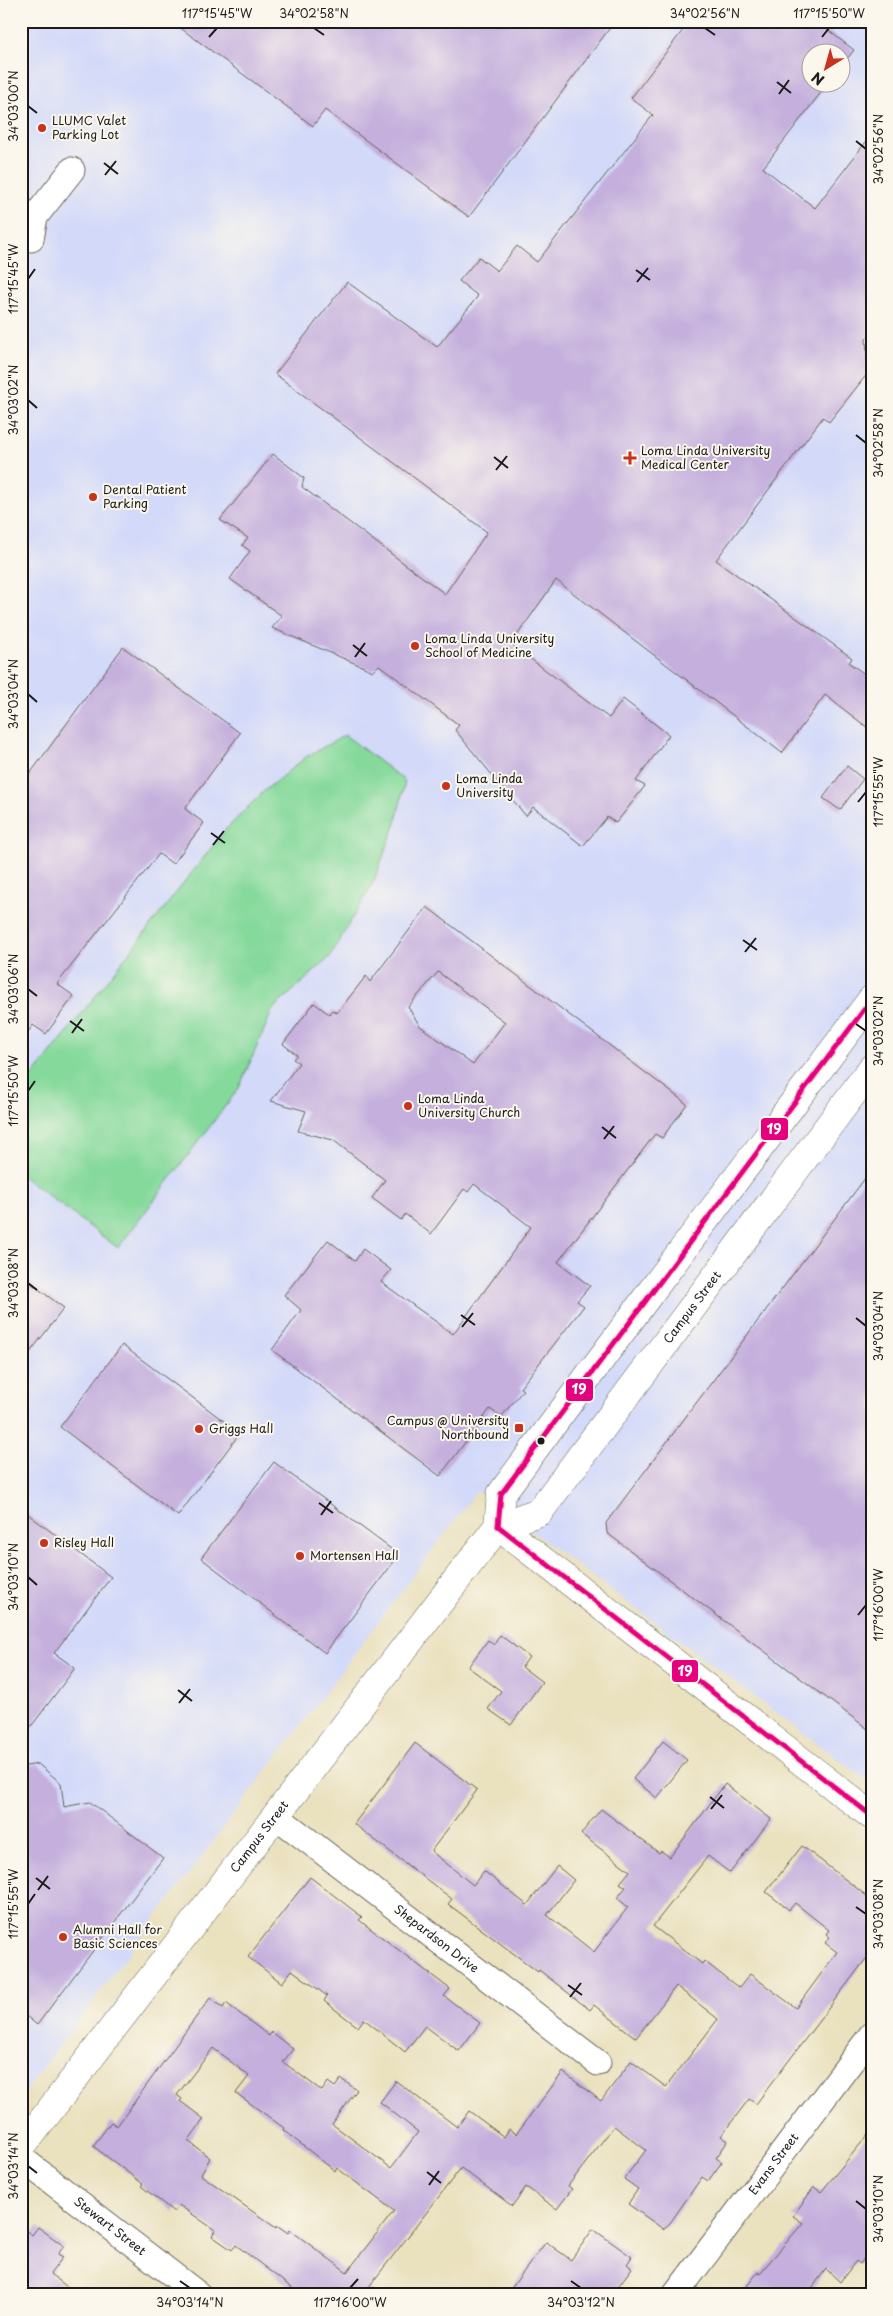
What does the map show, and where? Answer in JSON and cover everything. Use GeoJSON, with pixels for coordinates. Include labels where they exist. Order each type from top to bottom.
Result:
{"type":"FeatureCollection","features":[{"type":"Feature","properties":{"kind":"street"},"geometry":{"type":"LineString","coordinates":[[24,241],[35,216],[72,170]]}},
{"type":"Feature","properties":{"kind":"street"},"geometry":{"type":"LineString","coordinates":[[872,999],[501,1494],[498,1526],[872,1816]]}},
{"type":"Feature","properties":{"kind":"street","name":"Campus Street"},"geometry":{"type":"LineString","coordinates":[[21,2148],[498,1526],[539,1512],[872,1068]]}},
{"type":"Feature","properties":{"kind":"street","name":"Shepardson Drive"},"geometry":{"type":"LineString","coordinates":[[276,1816],[598,2063]]}},
{"type":"Feature","properties":{"kind":"street","name":"Evans Street"},"geometry":{"type":"LineString","coordinates":[[675,2295],[872,2034]]}},
{"type":"Feature","properties":{"kind":"street","name":"Stewart Street"},"geometry":{"type":"LineString","coordinates":[[21,2158],[199,2295]]}},
{"type":"Feature","properties":{"kind":"shaded area","name":"Loma Linda University"},"geometry":{"type":"Polygon","coordinates":[[[21,21],[872,21],[872,1784],[477,1491],[21,2097],[21,21]]]}},
{"type":"Feature","properties":{"kind":"green space"},"geometry":{"type":"Polygon","coordinates":[[[345,735],[405,781],[396,823],[373,883],[329,958],[273,1009],[239,1088],[118,1248],[21,1175],[21,1091],[226,829],[264,791],[306,757],[345,735]]]}},
{"type":"Feature","properties":{"kind":"building"},"geometry":{"type":"Polygon","coordinates":[[[171,21],[615,21],[469,217],[325,110],[313,126],[171,21]]]}},
{"type":"Feature","properties":{"kind":"building"},"geometry":{"type":"Polygon","coordinates":[[[690,21],[816,21],[844,42],[800,42],[800,92],[821,92],[763,168],[815,208],[872,134],[872,332],[866,339],[868,373],[829,422],[823,417],[716,560],[852,658],[849,663],[872,679],[872,731],[825,695],[782,753],[556,580],[511,644],[609,718],[623,699],[669,735],[636,781],[645,786],[616,823],[607,817],[583,846],[533,807],[526,816],[455,730],[459,725],[379,665],[373,671],[272,628],[282,616],[230,579],[250,551],[242,545],[248,538],[220,520],[273,454],[304,478],[302,487],[445,594],[487,532],[275,374],[347,282],[437,347],[478,296],[459,281],[479,257],[497,271],[517,246],[537,262],[653,115],[631,98],[690,21]]]}},
{"type":"Feature","properties":{"kind":"building"},"geometry":{"type":"Polygon","coordinates":[[[850,47],[854,50],[850,55],[850,47]]]}},
{"type":"Feature","properties":{"kind":"building"},"geometry":{"type":"Polygon","coordinates":[[[123,647],[240,733],[185,809],[204,823],[173,864],[159,854],[57,984],[74,996],[46,1034],[33,1025],[21,1042],[21,786],[123,647]]]}},
{"type":"Feature","properties":{"kind":"building"},"geometry":{"type":"Polygon","coordinates":[[[847,766],[863,779],[840,810],[823,798],[847,766]]]}},
{"type":"Feature","properties":{"kind":"building"},"geometry":{"type":"Polygon","coordinates":[[[427,907],[687,1104],[662,1138],[655,1134],[558,1262],[590,1286],[577,1301],[584,1306],[520,1388],[523,1390],[501,1417],[490,1409],[440,1476],[272,1350],[301,1310],[284,1295],[328,1240],[355,1261],[363,1249],[391,1270],[381,1282],[453,1334],[531,1227],[474,1184],[468,1192],[464,1189],[431,1234],[405,1214],[401,1220],[372,1198],[385,1180],[333,1140],[298,1131],[306,1111],[271,1101],[299,1063],[293,1059],[297,1055],[283,1044],[314,1003],[329,1014],[332,1010],[337,1013],[366,976],[370,982],[427,907]],[[438,972],[408,1007],[420,1026],[473,1065],[505,1022],[438,972]]]}},
{"type":"Feature","properties":{"kind":"building"},"geometry":{"type":"Polygon","coordinates":[[[872,1169],[872,1732],[607,1533],[606,1523],[872,1169]]]}},
{"type":"Feature","properties":{"kind":"building"},"geometry":{"type":"Polygon","coordinates":[[[29,1282],[64,1308],[21,1364],[21,1292],[29,1282]]]}},
{"type":"Feature","properties":{"kind":"building","name":"Griggs Hall"},"geometry":{"type":"Polygon","coordinates":[[[122,1345],[240,1433],[178,1516],[60,1427],[122,1345]]]}},
{"type":"Feature","properties":{"kind":"building","name":"Mortensen Hall"},"geometry":{"type":"Polygon","coordinates":[[[274,1462],[399,1555],[325,1653],[201,1558],[274,1462]]]}},
{"type":"Feature","properties":{"kind":"building","name":"Risley Hall"},"geometry":{"type":"Polygon","coordinates":[[[21,1509],[111,1577],[54,1653],[75,1668],[21,1740],[21,1509]]]}},
{"type":"Feature","properties":{"kind":"building"},"geometry":{"type":"Polygon","coordinates":[[[500,1635],[529,1657],[522,1667],[542,1682],[511,1725],[488,1709],[501,1691],[468,1667],[488,1640],[494,1645],[500,1635]]]}},
{"type":"Feature","properties":{"kind":"building"},"geometry":{"type":"Polygon","coordinates":[[[663,1741],[687,1760],[657,1798],[633,1779],[663,1741]]]}},
{"type":"Feature","properties":{"kind":"building"},"geometry":{"type":"Polygon","coordinates":[[[415,1743],[477,1790],[431,1851],[473,1885],[484,1871],[527,1905],[557,1866],[574,1880],[547,1915],[594,1952],[628,1907],[617,1898],[626,1887],[620,1883],[630,1871],[581,1834],[601,1809],[659,1853],[661,1851],[670,1857],[725,1784],[771,1819],[730,1873],[708,1856],[653,1926],[702,1964],[704,1961],[739,1988],[750,1974],[796,2008],[837,1952],[825,1943],[830,1937],[826,1934],[829,1930],[795,1903],[789,1910],[766,1892],[802,1846],[872,1900],[872,1951],[756,2104],[749,2099],[721,2136],[728,2141],[716,2158],[722,2162],[708,2181],[702,2177],[670,2223],[663,2229],[628,2204],[638,2189],[624,2179],[646,2150],[614,2126],[568,2186],[572,2189],[557,2209],[526,2187],[512,2206],[461,2168],[368,2288],[377,2295],[301,2295],[236,2245],[232,2250],[212,2236],[215,2230],[179,2205],[174,2212],[141,2186],[143,2184],[93,2146],[111,2122],[117,2126],[210,1998],[223,2008],[226,2003],[269,2036],[271,2032],[293,2049],[283,2062],[322,2091],[328,2082],[335,2087],[341,2079],[357,2090],[332,2124],[391,2168],[418,2132],[380,2102],[396,2081],[457,2127],[469,2111],[504,2137],[509,2129],[516,2134],[563,2072],[601,2101],[631,2061],[666,2087],[718,2019],[676,1986],[636,2038],[594,2005],[590,2010],[539,1970],[538,1972],[448,1904],[452,1899],[354,1824],[415,1743]],[[213,2048],[177,2095],[182,2099],[180,2101],[204,2119],[188,2141],[210,2158],[201,2175],[276,2228],[278,2226],[288,2233],[290,2230],[347,2272],[394,2211],[337,2168],[335,2171],[283,2130],[284,2128],[236,2093],[249,2076],[213,2048]]]}},
{"type":"Feature","properties":{"kind":"building","name":"Alumni Hall for Basic Sciences"},"geometry":{"type":"Polygon","coordinates":[[[38,1764],[61,1783],[64,1807],[90,1802],[163,1858],[37,2025],[21,2012],[21,1767],[38,1764]]]}},
{"type":"Feature","properties":{"kind":"building"},"geometry":{"type":"Polygon","coordinates":[[[310,1877],[362,1917],[359,1920],[450,1989],[444,1996],[480,2023],[459,2051],[425,2026],[405,2052],[364,2019],[358,2027],[324,2001],[327,1996],[292,1970],[282,1983],[248,1957],[310,1877]]]}},
{"type":"Feature","properties":{"kind":"building"},"geometry":{"type":"Polygon","coordinates":[[[872,2130],[872,2246],[860,2264],[856,2261],[840,2282],[826,2269],[807,2295],[740,2295],[758,2272],[760,2273],[803,2223],[793,2216],[814,2187],[821,2192],[872,2130]]]}},
{"type":"Feature","properties":{"kind":"building"},"geometry":{"type":"Polygon","coordinates":[[[21,2227],[32,2235],[38,2227],[64,2246],[58,2254],[63,2257],[50,2274],[78,2295],[32,2295],[21,2287],[21,2227]]]}},
{"type":"Feature","properties":{"kind":"building"},"geometry":{"type":"Polygon","coordinates":[[[593,2229],[632,2257],[627,2264],[632,2268],[616,2289],[612,2287],[606,2295],[506,2295],[546,2242],[571,2260],[593,2229]]]}},
{"type":"Feature","properties":{"kind":"transit line","name":"19"},"geometry":{"type":"LineString","coordinates":[[498,1526],[501,1494],[872,999]]}},
{"type":"Feature","properties":{"kind":"transit line","name":"19"},"geometry":{"type":"LineString","coordinates":[[498,1526],[872,1816]]}},
{"type":"Feature","properties":{"kind":"place","name":"LLUMC Valet Parking Lot"},"geometry":{"type":"Point","coordinates":[42,128]}},
{"type":"Feature","properties":{"kind":"place","name":"Loma Linda University Medical Center"},"geometry":{"type":"Point","coordinates":[630,458]}},
{"type":"Feature","properties":{"kind":"place","name":"Dental Patient Parking"},"geometry":{"type":"Point","coordinates":[93,497]}},
{"type":"Feature","properties":{"kind":"place","name":"Loma Linda University School of Medicine"},"geometry":{"type":"Point","coordinates":[415,646]}},
{"type":"Feature","properties":{"kind":"place","name":"Loma Linda University"},"geometry":{"type":"Point","coordinates":[446,786]}},
{"type":"Feature","properties":{"kind":"place","name":"Loma Linda University Church"},"geometry":{"type":"Point","coordinates":[408,1106]}},
{"type":"Feature","properties":{"kind":"place","name":"Campus @ University Northbound"},"geometry":{"type":"Point","coordinates":[519,1428]}},
{"type":"Feature","properties":{"kind":"place","name":"Griggs Hall"},"geometry":{"type":"Point","coordinates":[199,1429]}},
{"type":"Feature","properties":{"kind":"place","name":"Risley Hall"},"geometry":{"type":"Point","coordinates":[44,1543]}},
{"type":"Feature","properties":{"kind":"place","name":"Mortensen Hall"},"geometry":{"type":"Point","coordinates":[300,1556]}},
{"type":"Feature","properties":{"kind":"place","name":"Alumni Hall for Basic Sciences"},"geometry":{"type":"Point","coordinates":[63,1937]}}]}
